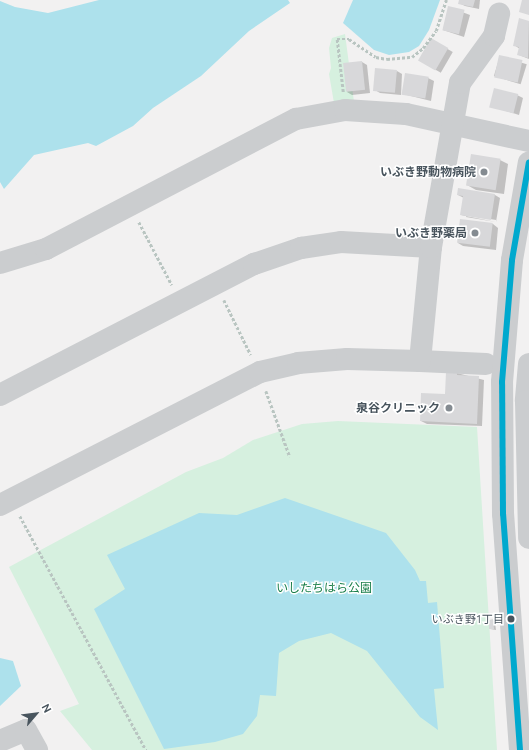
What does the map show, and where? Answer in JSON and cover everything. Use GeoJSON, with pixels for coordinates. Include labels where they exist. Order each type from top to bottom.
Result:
{"type":"FeatureCollection","features":[{"type":"Feature","properties":{"kind":"street"},"geometry":{"type":"LineString","coordinates":[[420,362],[431,247],[460,83],[470,53],[494,36],[499,14]]}},
{"type":"Feature","properties":{"kind":"street"},"geometry":{"type":"LineString","coordinates":[[0,263],[46,249],[276,127],[296,119],[345,110],[406,114],[529,141]]}},
{"type":"Feature","properties":{"kind":"street"},"geometry":{"type":"LineString","coordinates":[[520,750],[503,514],[502,382],[512,260],[529,162]]}},
{"type":"Feature","properties":{"kind":"street"},"geometry":{"type":"LineString","coordinates":[[0,395],[254,264],[301,248],[340,242],[431,247]]}},
{"type":"Feature","properties":{"kind":"street"},"geometry":{"type":"LineString","coordinates":[[6,502],[260,372],[298,363],[347,359],[486,364]]}},
{"type":"Feature","properties":{"kind":"street"},"geometry":{"type":"LineString","coordinates":[[529,364],[526,401],[529,538]]}},
{"type":"Feature","properties":{"kind":"street"},"geometry":{"type":"LineString","coordinates":[[0,741],[26,730],[37,750]]}},
{"type":"Feature","properties":{"kind":"path"},"geometry":{"type":"LineString","coordinates":[[345,110],[338,40],[349,39],[376,57],[387,60],[412,57],[423,48],[436,31],[446,0]]}},
{"type":"Feature","properties":{"kind":"path"},"geometry":{"type":"LineString","coordinates":[[136,216],[180,302]]}},
{"type":"Feature","properties":{"kind":"path"},"geometry":{"type":"LineString","coordinates":[[215,284],[260,372],[290,457]]}},
{"type":"Feature","properties":{"kind":"path"},"geometry":{"type":"LineString","coordinates":[[6,502],[146,750]]}},
{"type":"Feature","properties":{"kind":"green space"},"geometry":{"type":"Polygon","coordinates":[[[345,34],[354,102],[334,103],[329,74],[331,68],[329,48],[332,38],[345,34]]]}},
{"type":"Feature","properties":{"kind":"green space","name":"いしたちはら公園"},"geometry":{"type":"Polygon","coordinates":[[[338,421],[477,427],[497,750],[92,750],[60,711],[79,704],[9,567],[186,472],[223,458],[253,440],[302,424],[338,421]]]}},
{"type":"Feature","properties":{"kind":"water"},"geometry":{"type":"Polygon","coordinates":[[[99,0],[288,0],[290,3],[249,31],[201,76],[153,108],[133,126],[96,146],[88,143],[34,155],[4,189],[0,182],[0,1],[15,7],[48,13],[99,0]]]}},
{"type":"Feature","properties":{"kind":"water"},"geometry":{"type":"Polygon","coordinates":[[[353,0],[440,0],[429,30],[419,46],[409,52],[389,55],[374,50],[343,23],[353,0]]]}},
{"type":"Feature","properties":{"kind":"water"},"geometry":{"type":"Polygon","coordinates":[[[285,498],[386,533],[415,570],[420,581],[426,581],[428,603],[437,602],[444,688],[434,689],[438,730],[420,717],[367,651],[331,633],[299,641],[279,653],[276,696],[260,695],[257,716],[243,734],[215,742],[164,749],[94,609],[125,589],[107,555],[199,513],[237,515],[285,498]]]}},
{"type":"Feature","properties":{"kind":"water"},"geometry":{"type":"Polygon","coordinates":[[[0,658],[13,661],[21,686],[0,706],[0,658]]]}},
{"type":"Feature","properties":{"kind":"building"},"geometry":{"type":"Polygon","coordinates":[[[459,0],[475,0],[473,7],[458,4],[459,0]]]}},
{"type":"Feature","properties":{"kind":"building"},"geometry":{"type":"Polygon","coordinates":[[[522,0],[529,0],[529,15],[519,12],[522,0]]]}},
{"type":"Feature","properties":{"kind":"building"},"geometry":{"type":"Polygon","coordinates":[[[448,6],[465,10],[459,34],[442,30],[448,6]]]}},
{"type":"Feature","properties":{"kind":"building"},"geometry":{"type":"Polygon","coordinates":[[[519,18],[529,21],[528,58],[517,55],[519,47],[513,46],[519,18]]]}},
{"type":"Feature","properties":{"kind":"building"},"geometry":{"type":"Polygon","coordinates":[[[431,38],[448,48],[435,71],[418,61],[431,38]]]}},
{"type":"Feature","properties":{"kind":"building"},"geometry":{"type":"Polygon","coordinates":[[[499,55],[522,60],[518,82],[494,77],[499,55]]]}},
{"type":"Feature","properties":{"kind":"building"},"geometry":{"type":"Polygon","coordinates":[[[362,61],[365,90],[346,92],[343,63],[362,61]]]}},
{"type":"Feature","properties":{"kind":"building"},"geometry":{"type":"Polygon","coordinates":[[[375,68],[397,70],[395,93],[373,91],[375,68]]]}},
{"type":"Feature","properties":{"kind":"building"},"geometry":{"type":"Polygon","coordinates":[[[405,73],[429,77],[425,98],[402,95],[405,73]]]}},
{"type":"Feature","properties":{"kind":"building"},"geometry":{"type":"Polygon","coordinates":[[[494,88],[518,94],[513,113],[489,107],[494,88]]]}},
{"type":"Feature","properties":{"kind":"building","name":"いぶき野動物病院"},"geometry":{"type":"Polygon","coordinates":[[[471,154],[501,159],[496,190],[466,186],[471,154]]]}},
{"type":"Feature","properties":{"kind":"building"},"geometry":{"type":"Polygon","coordinates":[[[458,188],[495,194],[491,220],[460,215],[463,196],[457,195],[458,188]]]}},
{"type":"Feature","properties":{"kind":"building","name":"いぶき野薬局"},"geometry":{"type":"Polygon","coordinates":[[[460,219],[493,223],[490,247],[457,243],[460,219]]]}},
{"type":"Feature","properties":{"kind":"building","name":"泉谷クリニック"},"geometry":{"type":"Polygon","coordinates":[[[446,372],[457,372],[457,375],[479,376],[477,424],[420,421],[421,393],[445,394],[446,372]]]}},
{"type":"Feature","properties":{"kind":"building"},"geometry":{"type":"Polygon","coordinates":[[[493,619],[494,629],[489,629],[489,620],[493,619]]]}},
{"type":"Feature","properties":{"kind":"transit line"},"geometry":{"type":"LineString","coordinates":[[520,750],[503,514],[502,382],[512,260],[529,162]]}},
{"type":"Feature","properties":{"kind":"place","name":"いぶき野動物病院"},"geometry":{"type":"Point","coordinates":[484,172]}},
{"type":"Feature","properties":{"kind":"place","name":"いぶき野薬局"},"geometry":{"type":"Point","coordinates":[475,233]}},
{"type":"Feature","properties":{"kind":"place","name":"泉谷クリニック"},"geometry":{"type":"Point","coordinates":[449,408]}},
{"type":"Feature","properties":{"kind":"place","name":"いぶき野1丁目"},"geometry":{"type":"Point","coordinates":[511,619]}}]}
